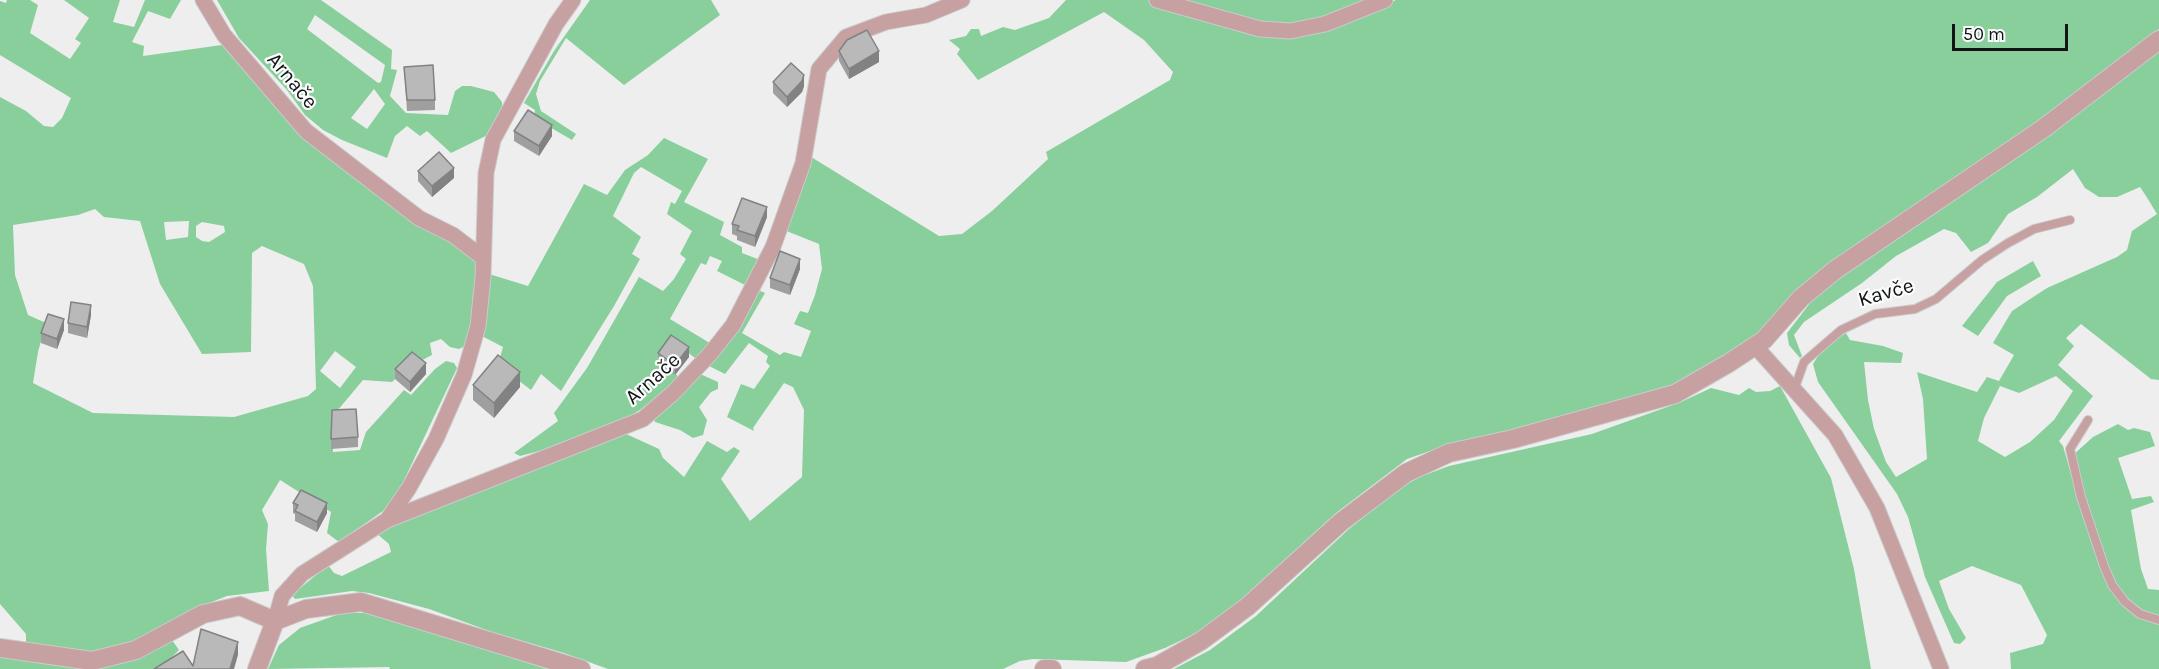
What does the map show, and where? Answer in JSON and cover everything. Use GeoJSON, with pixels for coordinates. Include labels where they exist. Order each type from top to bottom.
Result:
{"type":"FeatureCollection","features":[{"type":"Feature","properties":{"kind":"street","name":"Arnače"},"geometry":{"type":"LineString","coordinates":[[203,0],[224,35],[306,130],[419,218],[453,235],[482,257]]}},
{"type":"Feature","properties":{"kind":"street","name":"Arnače"},"geometry":{"type":"LineString","coordinates":[[387,520],[409,488],[436,439],[464,375],[478,326],[483,277],[486,173],[493,140],[550,33],[573,0]]}},
{"type":"Feature","properties":{"kind":"street","name":"Arnače"},"geometry":{"type":"LineString","coordinates":[[275,621],[282,596],[302,574],[387,520],[643,419],[710,354],[733,325],[773,247],[803,163],[819,69],[846,37],[886,22],[926,15],[962,0]]}},
{"type":"Feature","properties":{"kind":"street"},"geometry":{"type":"LineString","coordinates":[[1157,0],[1260,29],[1290,31],[1326,24],[1385,0]]}},
{"type":"Feature","properties":{"kind":"street"},"geometry":{"type":"LineString","coordinates":[[1145,669],[1157,666],[1201,641],[1247,607],[1341,522],[1406,473],[1449,453],[1513,440],[1675,394],[1755,346],[1764,340],[1801,298],[1835,270],[2044,128],[2159,40]]}},
{"type":"Feature","properties":{"kind":"street"},"geometry":{"type":"LineString","coordinates":[[1755,346],[1835,435],[1877,508],[1941,669]]}},
{"type":"Feature","properties":{"kind":"street"},"geometry":{"type":"LineString","coordinates":[[0,648],[92,661],[136,650],[203,614],[240,606],[275,621],[306,609],[361,602],[581,669]]}},
{"type":"Feature","properties":{"kind":"street"},"geometry":{"type":"LineString","coordinates":[[257,669],[275,621]]}},
{"type":"Feature","properties":{"kind":"street"},"geometry":{"type":"LineString","coordinates":[[1044,669],[1052,669]]}},
{"type":"Feature","properties":{"kind":"lane","name":"Kavče"},"geometry":{"type":"LineString","coordinates":[[1794,390],[1804,362],[1841,330],[1875,314],[1915,309],[1936,299],[1983,260],[2008,243],[2034,229],[2070,220]]}},
{"type":"Feature","properties":{"kind":"lane"},"geometry":{"type":"LineString","coordinates":[[2088,420],[2070,449],[2081,497],[2104,566],[2112,585],[2126,602],[2140,614],[2159,620]]}},
{"type":"Feature","properties":{"kind":"green space"},"geometry":{"type":"Polygon","coordinates":[[[7,0],[30,0],[38,5],[30,33],[70,59],[81,43],[75,39],[89,18],[64,0],[120,0],[113,22],[134,27],[145,0],[181,0],[170,19],[148,11],[132,42],[144,46],[143,56],[229,44],[276,105],[418,225],[454,242],[478,257],[475,315],[465,346],[459,349],[450,347],[441,339],[430,343],[432,355],[405,369],[392,382],[363,380],[332,417],[333,452],[360,450],[366,432],[404,390],[411,395],[435,369],[446,361],[454,363],[457,368],[398,493],[383,511],[339,542],[327,533],[331,512],[280,480],[262,510],[268,524],[266,549],[269,591],[227,596],[199,607],[142,640],[83,654],[26,647],[26,634],[0,604],[0,97],[26,111],[44,126],[53,127],[62,118],[71,98],[0,55],[0,1],[6,3],[7,0]],[[95,209],[78,215],[13,225],[15,275],[28,315],[46,323],[33,383],[93,413],[234,417],[308,396],[316,389],[313,286],[304,264],[262,246],[252,253],[251,352],[202,354],[160,284],[140,221],[104,217],[95,209]],[[189,221],[164,222],[166,240],[188,237],[189,221]],[[202,222],[196,226],[196,237],[202,241],[209,242],[225,232],[224,226],[202,222]],[[335,351],[320,371],[340,388],[356,367],[335,351]]]}},
{"type":"Feature","properties":{"kind":"green space"},"geometry":{"type":"Polygon","coordinates":[[[217,0],[321,0],[392,50],[391,69],[397,70],[390,96],[406,113],[448,115],[455,91],[462,86],[494,92],[502,102],[502,110],[494,132],[451,153],[427,131],[420,136],[407,126],[395,136],[387,158],[323,130],[305,115],[287,90],[239,38],[217,0]],[[315,15],[307,29],[378,83],[381,82],[385,65],[315,15]],[[374,89],[351,118],[367,129],[385,104],[374,89]]]}},
{"type":"Feature","properties":{"kind":"green space"},"geometry":{"type":"Polygon","coordinates":[[[590,0],[711,0],[720,15],[624,85],[566,38],[540,81],[536,94],[541,111],[576,134],[572,140],[534,118],[535,110],[524,103],[554,51],[590,0]]]}},
{"type":"Feature","properties":{"kind":"green space"},"geometry":{"type":"Polygon","coordinates":[[[1066,0],[1148,0],[1163,10],[1277,35],[1310,35],[1396,0],[2159,0],[2159,29],[2042,119],[1948,186],[1831,261],[1779,309],[1756,337],[1670,387],[1534,425],[1456,442],[1407,459],[1336,513],[1234,606],[1203,630],[1165,648],[1126,662],[1033,659],[1020,661],[1003,669],[608,669],[429,609],[369,593],[352,591],[295,599],[292,595],[328,565],[334,573],[342,576],[391,552],[389,544],[376,533],[423,511],[624,433],[659,449],[663,458],[684,477],[707,441],[727,452],[734,447],[740,451],[721,479],[750,521],[802,477],[804,410],[793,387],[784,383],[753,428],[754,431],[727,417],[741,384],[754,389],[770,366],[766,362],[768,356],[749,343],[725,374],[707,365],[758,290],[765,293],[742,333],[780,355],[784,352],[801,357],[811,331],[794,324],[800,311],[808,313],[815,295],[822,269],[819,244],[784,230],[808,155],[939,236],[962,234],[992,211],[1048,159],[1046,152],[1170,80],[1173,72],[1144,40],[1104,12],[978,80],[957,54],[960,49],[949,40],[966,36],[971,29],[979,29],[981,36],[1003,27],[1015,30],[1049,18],[1066,0]]]}},
{"type":"Feature","properties":{"kind":"green space"},"geometry":{"type":"Polygon","coordinates":[[[1172,0],[1372,0],[1308,23],[1271,24],[1172,0]]]}},
{"type":"Feature","properties":{"kind":"green space"},"geometry":{"type":"Polygon","coordinates":[[[2159,49],[2159,380],[2151,379],[2081,324],[2066,338],[2074,346],[2058,365],[2093,396],[2059,441],[2063,446],[2085,523],[2110,587],[2125,608],[2139,618],[2159,624],[2159,669],[2011,669],[2010,653],[2043,644],[2047,635],[2021,585],[1972,566],[1939,581],[1949,609],[1966,638],[1960,644],[1954,643],[1925,577],[1908,517],[1897,494],[1818,382],[1813,364],[1825,345],[1846,333],[1850,340],[1883,346],[1903,353],[1901,363],[1864,362],[1874,429],[1886,462],[1896,477],[1927,459],[1923,399],[1917,372],[1977,392],[1987,377],[1999,381],[2014,355],[1993,343],[2012,311],[2047,288],[2117,257],[2127,250],[2132,231],[2157,214],[2140,187],[2117,197],[2099,197],[2085,188],[2073,169],[2037,197],[2008,214],[1988,243],[1971,252],[1956,233],[1944,229],[1896,256],[1862,283],[1804,322],[1794,335],[1802,356],[1800,358],[1789,345],[1787,333],[1817,294],[2052,134],[2159,49]],[[2056,376],[2019,393],[2000,386],[1984,418],[1978,441],[2005,457],[2030,442],[2054,420],[2073,391],[2056,376]]]}},
{"type":"Feature","properties":{"kind":"green space"},"geometry":{"type":"Polygon","coordinates":[[[664,138],[708,159],[684,202],[724,222],[720,235],[742,247],[742,253],[760,260],[749,287],[717,271],[722,261],[710,256],[706,265],[701,263],[670,319],[713,345],[699,361],[674,342],[671,370],[681,379],[640,410],[615,425],[566,444],[520,456],[514,453],[558,421],[554,413],[587,368],[639,277],[663,291],[674,279],[686,259],[680,254],[692,231],[667,214],[671,202],[675,204],[682,191],[641,167],[634,173],[613,216],[641,237],[632,254],[640,259],[614,306],[561,391],[541,374],[531,390],[498,365],[503,347],[480,335],[489,274],[528,286],[584,184],[607,195],[625,170],[648,155],[664,138]]]}},
{"type":"Feature","properties":{"kind":"green space"},"geometry":{"type":"Polygon","coordinates":[[[2033,261],[2041,276],[2007,296],[1978,336],[1962,326],[1997,282],[2033,261]]]}},
{"type":"Feature","properties":{"kind":"green space"},"geometry":{"type":"Polygon","coordinates":[[[700,374],[718,382],[718,389],[711,392],[699,407],[707,420],[703,435],[693,438],[680,430],[655,422],[652,415],[700,374]]]}},
{"type":"Feature","properties":{"kind":"green space"},"geometry":{"type":"Polygon","coordinates":[[[1780,386],[1831,478],[1854,569],[1871,669],[1174,669],[1210,650],[1256,616],[1350,528],[1403,486],[1422,476],[1449,466],[1592,434],[1681,402],[1711,388],[1739,395],[1749,388],[1756,392],[1770,391],[1780,386]]]}},
{"type":"Feature","properties":{"kind":"green space"},"geometry":{"type":"Polygon","coordinates":[[[2118,424],[2128,430],[2134,428],[2150,432],[2155,446],[2118,458],[2132,499],[2151,496],[2154,502],[2131,510],[2141,569],[2148,589],[2159,590],[2159,616],[2135,607],[2114,581],[2094,528],[2073,455],[2093,437],[2118,424]]]}},
{"type":"Feature","properties":{"kind":"green space"},"geometry":{"type":"Polygon","coordinates":[[[342,613],[371,613],[547,669],[390,669],[389,667],[268,669],[279,645],[300,628],[342,613]]]}},
{"type":"Feature","properties":{"kind":"green space"},"geometry":{"type":"Polygon","coordinates":[[[172,640],[179,650],[171,658],[173,669],[0,669],[0,657],[65,667],[94,668],[120,664],[146,654],[172,640]]]}},
{"type":"Feature","properties":{"kind":"building"},"geometry":{"type":"Polygon","coordinates":[[[867,30],[879,51],[849,69],[839,51],[847,40],[867,30]]]}},
{"type":"Feature","properties":{"kind":"building"},"geometry":{"type":"Polygon","coordinates":[[[791,63],[804,75],[802,81],[787,97],[773,82],[791,63]]]}},
{"type":"Feature","properties":{"kind":"building"},"geometry":{"type":"Polygon","coordinates":[[[433,65],[435,100],[407,100],[404,67],[433,65]]]}},
{"type":"Feature","properties":{"kind":"building"},"geometry":{"type":"Polygon","coordinates":[[[528,110],[552,125],[539,146],[514,131],[528,110]]]}},
{"type":"Feature","properties":{"kind":"building"},"geometry":{"type":"Polygon","coordinates":[[[439,152],[454,168],[432,186],[418,171],[439,152]]]}},
{"type":"Feature","properties":{"kind":"building"},"geometry":{"type":"Polygon","coordinates":[[[742,198],[767,207],[755,236],[737,230],[739,226],[732,224],[742,198]]]}},
{"type":"Feature","properties":{"kind":"building"},"geometry":{"type":"Polygon","coordinates":[[[780,251],[800,259],[790,285],[770,278],[780,251]]]}},
{"type":"Feature","properties":{"kind":"building"},"geometry":{"type":"Polygon","coordinates":[[[71,302],[91,305],[87,327],[68,323],[71,302]]]}},
{"type":"Feature","properties":{"kind":"building"},"geometry":{"type":"Polygon","coordinates":[[[48,314],[64,319],[57,339],[41,333],[48,314]]]}},
{"type":"Feature","properties":{"kind":"building"},"geometry":{"type":"Polygon","coordinates":[[[671,335],[689,347],[675,365],[658,353],[671,335]]]}},
{"type":"Feature","properties":{"kind":"building"},"geometry":{"type":"Polygon","coordinates":[[[412,352],[426,363],[410,382],[395,369],[412,352]]]}},
{"type":"Feature","properties":{"kind":"building"},"geometry":{"type":"Polygon","coordinates":[[[498,355],[520,372],[494,403],[473,385],[498,355]]]}},
{"type":"Feature","properties":{"kind":"building"},"geometry":{"type":"Polygon","coordinates":[[[356,409],[358,437],[331,439],[332,410],[356,409]]]}},
{"type":"Feature","properties":{"kind":"building"},"geometry":{"type":"Polygon","coordinates":[[[301,490],[327,503],[317,522],[295,511],[298,505],[293,503],[301,490]]]}},
{"type":"Feature","properties":{"kind":"building"},"geometry":{"type":"Polygon","coordinates":[[[201,629],[238,642],[230,669],[154,669],[183,651],[193,666],[201,629]]]}}]}
